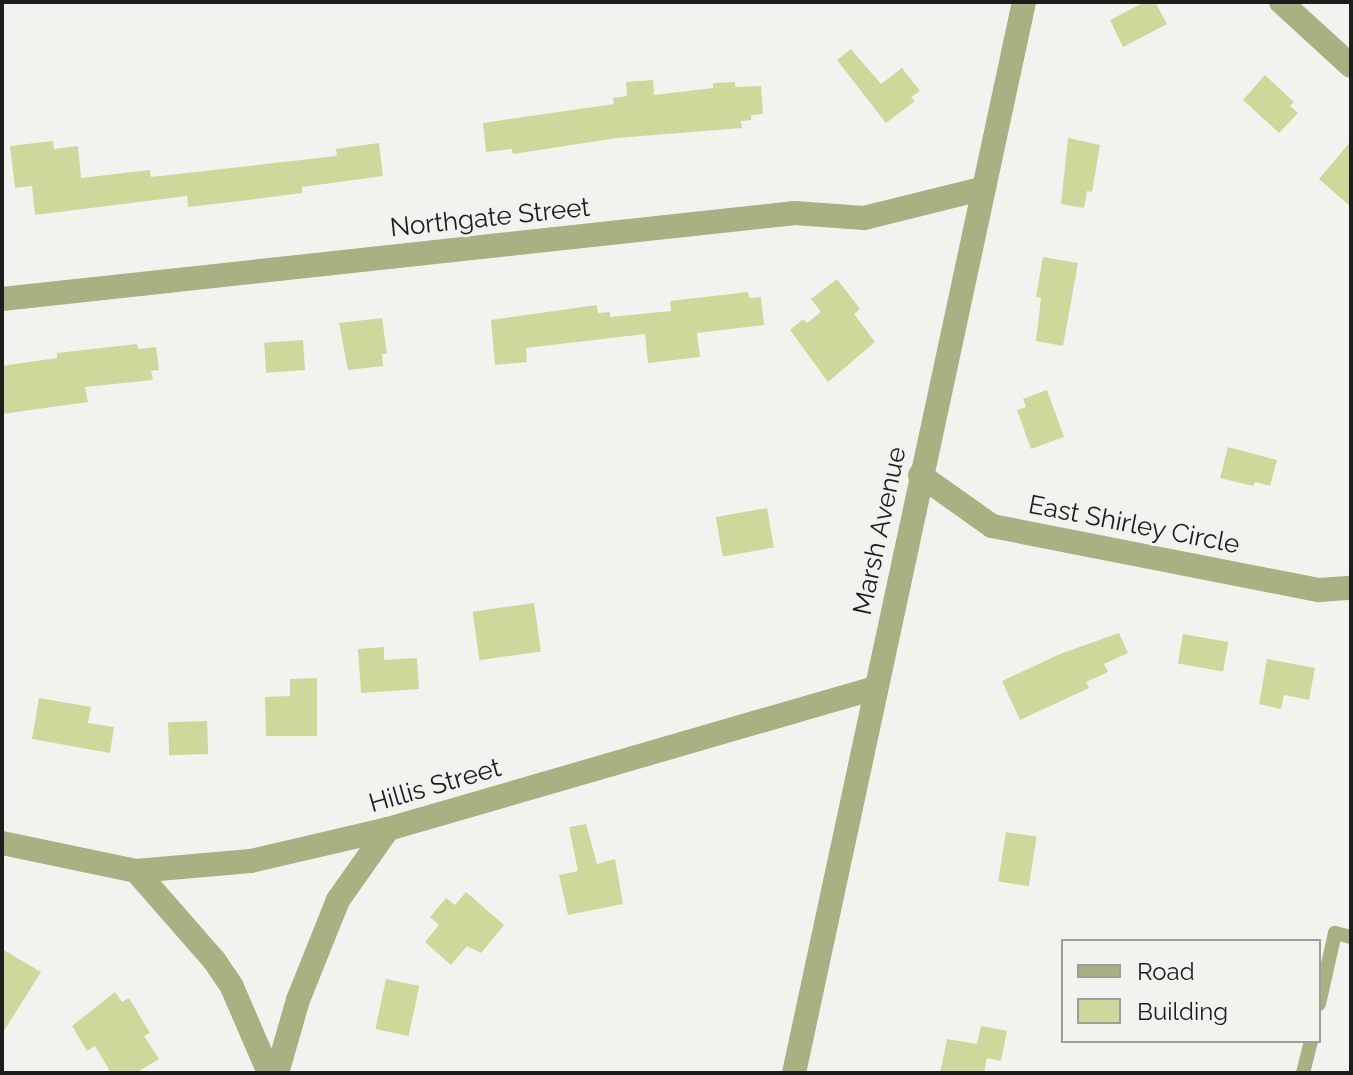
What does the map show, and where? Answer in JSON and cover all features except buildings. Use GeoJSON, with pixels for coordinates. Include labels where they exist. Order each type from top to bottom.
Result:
{"type":"FeatureCollection","features":[{"type":"Feature","properties":{"kind":"street","name":"Marsh Avenue"},"geometry":{"type":"LineString","coordinates":[[794,1073],[981,189],[1024,2]]}},
{"type":"Feature","properties":{"kind":"street"},"geometry":{"type":"LineString","coordinates":[[1281,2],[1351,66]]}},
{"type":"Feature","properties":{"kind":"street","name":"Northgate Street"},"geometry":{"type":"LineString","coordinates":[[2,299],[795,213],[864,218],[981,189]]}},
{"type":"Feature","properties":{"kind":"street","name":"East Shirley Circle"},"geometry":{"type":"LineString","coordinates":[[920,475],[992,526],[1319,590],[1351,588]]}},
{"type":"Feature","properties":{"kind":"street","name":"Hillis Street"},"geometry":{"type":"LineString","coordinates":[[2,843],[136,871],[251,861],[388,829],[875,688]]}},
{"type":"Feature","properties":{"kind":"street"},"geometry":{"type":"LineString","coordinates":[[277,1073],[298,1000],[338,900],[388,829]]}},
{"type":"Feature","properties":{"kind":"street"},"geometry":{"type":"LineString","coordinates":[[136,871],[220,969],[247,1017],[269,1073]]}},
{"type":"Feature","properties":{"kind":"lane"},"geometry":{"type":"LineString","coordinates":[[1321,995],[1335,933],[1351,937]]}},
{"type":"Feature","properties":{"kind":"lane"},"geometry":{"type":"LineString","coordinates":[[1303,1073],[1310,1043]]}}]}
